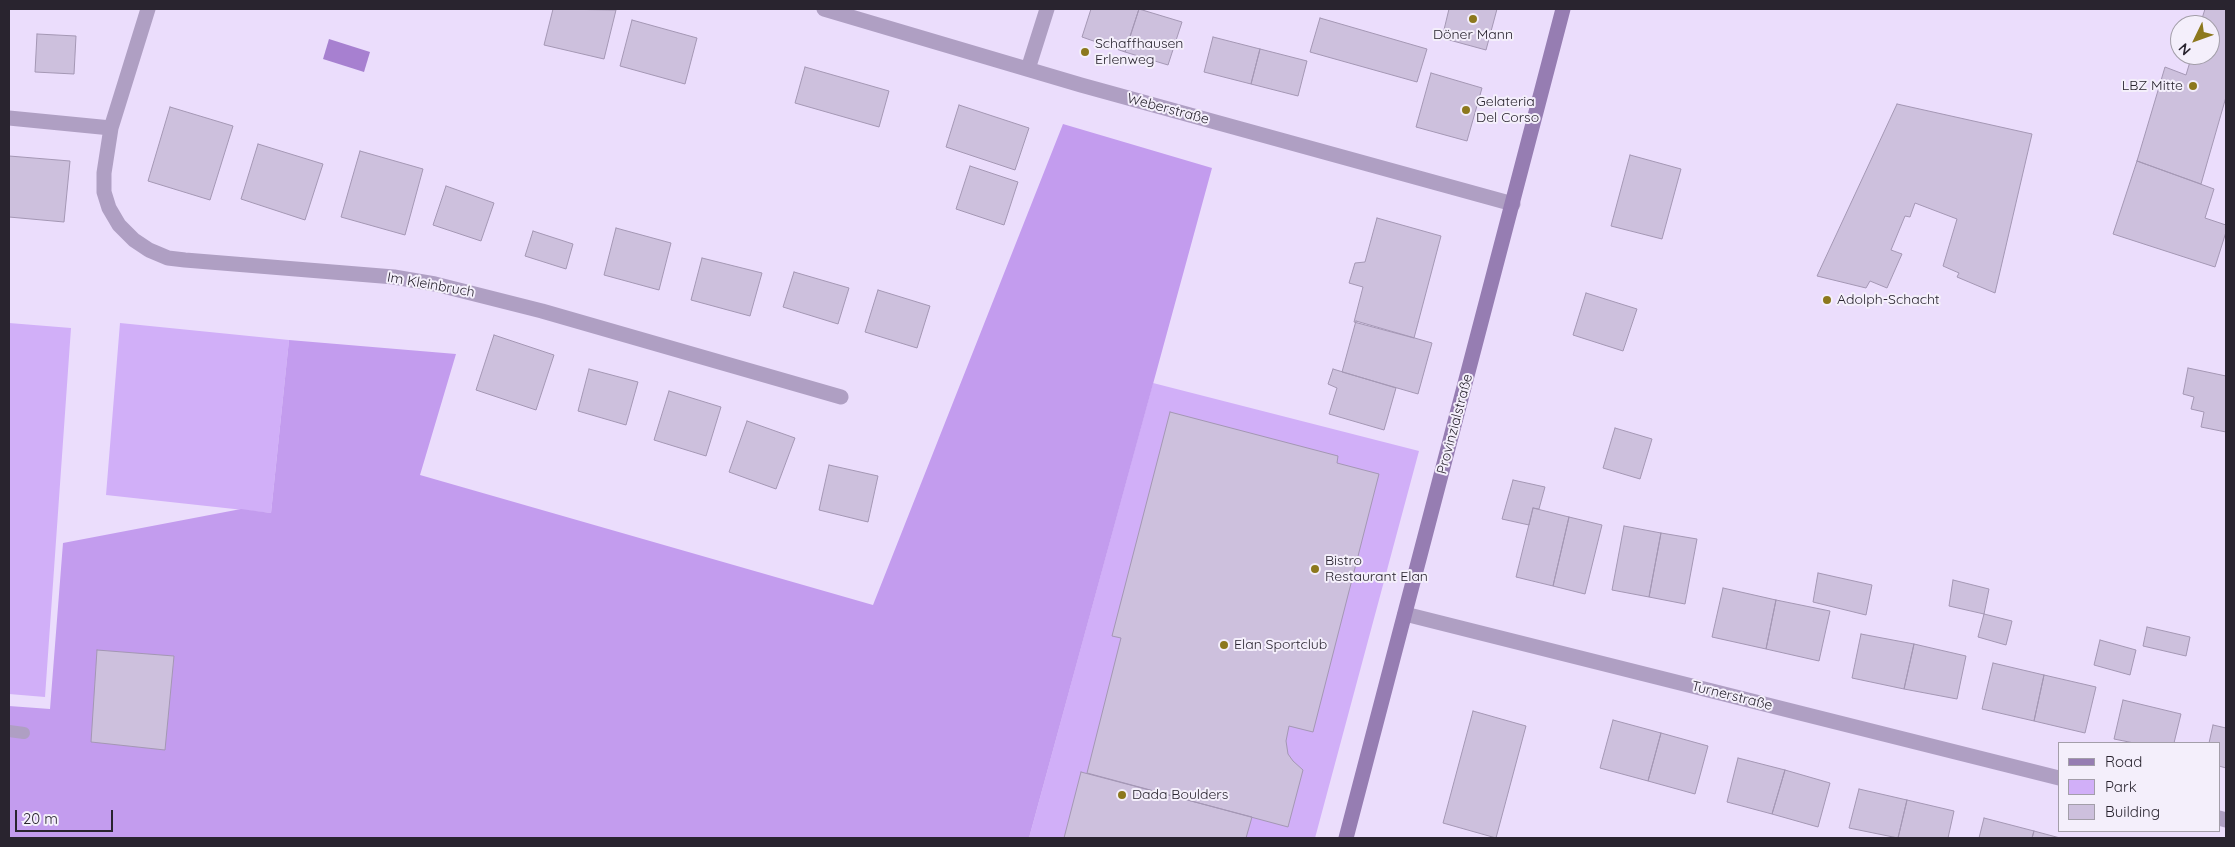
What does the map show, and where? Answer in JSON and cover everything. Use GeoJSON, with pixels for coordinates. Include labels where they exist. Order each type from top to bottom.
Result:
{"type":"FeatureCollection","features":[{"type":"Feature","properties":{"kind":"street","name":"Im Kleinbruch"},"geometry":{"type":"LineString","coordinates":[[148,9],[111,128],[104,173],[104,192],[109,208],[119,225],[134,240],[168,258],[394,278],[435,284],[506,301],[841,396]]}},
{"type":"Feature","properties":{"kind":"street","name":"Weberstraße"},"geometry":{"type":"LineString","coordinates":[[824,9],[1028,69],[1513,204]]}},
{"type":"Feature","properties":{"kind":"street"},"geometry":{"type":"LineString","coordinates":[[1028,69],[1047,9]]}},
{"type":"Feature","properties":{"kind":"street","name":"Provinzialstraße"},"geometry":{"type":"LineString","coordinates":[[1346,838],[1563,9]]}},
{"type":"Feature","properties":{"kind":"street"},"geometry":{"type":"LineString","coordinates":[[9,118],[111,128]]}},
{"type":"Feature","properties":{"kind":"street","name":"Turnerstraße"},"geometry":{"type":"LineString","coordinates":[[1405,614],[2058,778]]}},
{"type":"Feature","properties":{"kind":"lane"},"geometry":{"type":"LineString","coordinates":[[9,731],[24,733]]}},
{"type":"Feature","properties":{"kind":"green space"},"geometry":{"type":"Polygon","coordinates":[[[9,323],[71,328],[45,697],[9,694],[9,323]]]}},
{"type":"Feature","properties":{"kind":"green space"},"geometry":{"type":"Polygon","coordinates":[[[120,323],[289,340],[271,513],[106,495],[120,323]]]}},
{"type":"Feature","properties":{"kind":"green space","name":"Elan Sportclub"},"geometry":{"type":"Polygon","coordinates":[[[1153,383],[1419,451],[1315,838],[1029,838],[1153,383]]]}},
{"type":"Feature","properties":{"kind":"shaded area"},"geometry":{"type":"Polygon","coordinates":[[[329,39],[370,52],[364,72],[323,59],[329,39]]]}},
{"type":"Feature","properties":{"kind":"shaded area"},"geometry":{"type":"Polygon","coordinates":[[[1063,124],[1212,168],[1029,838],[9,838],[9,706],[50,709],[63,543],[241,509],[271,513],[289,340],[456,354],[420,475],[873,605],[1063,124]]]}},
{"type":"Feature","properties":{"kind":"building"},"geometry":{"type":"Polygon","coordinates":[[[553,9],[616,10],[604,59],[544,45],[553,9]]]}},
{"type":"Feature","properties":{"kind":"building"},"geometry":{"type":"Polygon","coordinates":[[[1091,9],[1139,9],[1125,52],[1082,37],[1091,9]]]}},
{"type":"Feature","properties":{"kind":"building"},"geometry":{"type":"Polygon","coordinates":[[[1139,9],[1182,22],[1168,65],[1125,52],[1139,9]]]}},
{"type":"Feature","properties":{"kind":"building"},"geometry":{"type":"Polygon","coordinates":[[[1449,9],[1497,9],[1486,50],[1442,38],[1449,9]]]}},
{"type":"Feature","properties":{"kind":"building","name":"LBZ Mitte"},"geometry":{"type":"Polygon","coordinates":[[[2205,9],[2226,9],[2226,97],[2201,184],[2137,161],[2165,67],[2186,75],[2189,65],[2220,65],[2220,15],[2203,15],[2205,9]]]}},
{"type":"Feature","properties":{"kind":"building"},"geometry":{"type":"Polygon","coordinates":[[[1320,18],[1427,49],[1417,82],[1310,52],[1320,18]]]}},
{"type":"Feature","properties":{"kind":"building"},"geometry":{"type":"Polygon","coordinates":[[[632,20],[697,38],[685,84],[620,66],[632,20]]]}},
{"type":"Feature","properties":{"kind":"building"},"geometry":{"type":"Polygon","coordinates":[[[37,34],[76,36],[74,74],[35,72],[37,34]]]}},
{"type":"Feature","properties":{"kind":"building"},"geometry":{"type":"Polygon","coordinates":[[[1213,37],[1260,49],[1251,84],[1204,72],[1213,37]]]}},
{"type":"Feature","properties":{"kind":"building"},"geometry":{"type":"Polygon","coordinates":[[[1260,49],[1307,61],[1298,96],[1251,84],[1260,49]]]}},
{"type":"Feature","properties":{"kind":"building"},"geometry":{"type":"Polygon","coordinates":[[[805,67],[889,91],[879,127],[795,103],[805,67]]]}},
{"type":"Feature","properties":{"kind":"building"},"geometry":{"type":"Polygon","coordinates":[[[1431,73],[1482,88],[1467,141],[1416,127],[1431,73]]]}},
{"type":"Feature","properties":{"kind":"building"},"geometry":{"type":"Polygon","coordinates":[[[1897,104],[2032,134],[1995,293],[1957,277],[1959,273],[1943,266],[1957,219],[1915,203],[1910,217],[1905,216],[1891,250],[1902,254],[1887,288],[1870,281],[1866,288],[1817,276],[1897,104]]]}},
{"type":"Feature","properties":{"kind":"building"},"geometry":{"type":"Polygon","coordinates":[[[959,105],[1029,128],[1015,170],[946,147],[959,105]]]}},
{"type":"Feature","properties":{"kind":"building"},"geometry":{"type":"Polygon","coordinates":[[[170,107],[233,126],[210,200],[148,181],[170,107]]]}},
{"type":"Feature","properties":{"kind":"building"},"geometry":{"type":"Polygon","coordinates":[[[258,144],[323,164],[305,220],[241,199],[258,144]]]}},
{"type":"Feature","properties":{"kind":"building"},"geometry":{"type":"Polygon","coordinates":[[[360,151],[423,169],[405,235],[341,217],[360,151]]]}},
{"type":"Feature","properties":{"kind":"building"},"geometry":{"type":"Polygon","coordinates":[[[1630,155],[1681,169],[1662,239],[1611,226],[1630,155]]]}},
{"type":"Feature","properties":{"kind":"building"},"geometry":{"type":"Polygon","coordinates":[[[9,156],[70,161],[64,222],[9,217],[9,156]]]}},
{"type":"Feature","properties":{"kind":"building"},"geometry":{"type":"Polygon","coordinates":[[[2137,161],[2214,189],[2205,218],[2226,225],[2226,232],[2215,267],[2113,234],[2137,161]]]}},
{"type":"Feature","properties":{"kind":"building"},"geometry":{"type":"Polygon","coordinates":[[[970,166],[1018,182],[1004,225],[956,209],[970,166]]]}},
{"type":"Feature","properties":{"kind":"building"},"geometry":{"type":"Polygon","coordinates":[[[446,186],[494,203],[481,241],[433,225],[446,186]]]}},
{"type":"Feature","properties":{"kind":"building"},"geometry":{"type":"Polygon","coordinates":[[[1377,218],[1441,236],[1414,338],[1354,322],[1363,287],[1349,283],[1355,263],[1365,262],[1377,218]]]}},
{"type":"Feature","properties":{"kind":"building"},"geometry":{"type":"Polygon","coordinates":[[[616,228],[671,243],[659,290],[604,275],[616,228]]]}},
{"type":"Feature","properties":{"kind":"building"},"geometry":{"type":"Polygon","coordinates":[[[533,231],[573,244],[566,269],[525,256],[533,231]]]}},
{"type":"Feature","properties":{"kind":"building"},"geometry":{"type":"Polygon","coordinates":[[[702,258],[762,273],[750,316],[691,300],[702,258]]]}},
{"type":"Feature","properties":{"kind":"building"},"geometry":{"type":"Polygon","coordinates":[[[794,272],[849,288],[838,324],[783,307],[794,272]]]}},
{"type":"Feature","properties":{"kind":"building"},"geometry":{"type":"Polygon","coordinates":[[[878,290],[930,306],[917,348],[865,332],[878,290]]]}},
{"type":"Feature","properties":{"kind":"building"},"geometry":{"type":"Polygon","coordinates":[[[1586,293],[1637,309],[1623,351],[1573,335],[1586,293]]]}},
{"type":"Feature","properties":{"kind":"building"},"geometry":{"type":"Polygon","coordinates":[[[1356,321],[1432,343],[1418,394],[1342,372],[1356,321]]]}},
{"type":"Feature","properties":{"kind":"building"},"geometry":{"type":"Polygon","coordinates":[[[494,335],[554,355],[536,410],[476,390],[494,335]]]}},
{"type":"Feature","properties":{"kind":"building"},"geometry":{"type":"Polygon","coordinates":[[[2188,368],[2226,376],[2226,432],[2201,427],[2204,412],[2191,409],[2194,397],[2183,394],[2188,368]]]}},
{"type":"Feature","properties":{"kind":"building"},"geometry":{"type":"Polygon","coordinates":[[[589,369],[638,382],[626,425],[578,411],[589,369]]]}},
{"type":"Feature","properties":{"kind":"building"},"geometry":{"type":"Polygon","coordinates":[[[1333,369],[1396,388],[1384,430],[1329,414],[1337,388],[1328,384],[1333,369]]]}},
{"type":"Feature","properties":{"kind":"building"},"geometry":{"type":"Polygon","coordinates":[[[669,391],[721,407],[706,456],[654,440],[669,391]]]}},
{"type":"Feature","properties":{"kind":"building","name":"Elan Sportclub"},"geometry":{"type":"Polygon","coordinates":[[[1170,412],[1338,456],[1337,463],[1379,474],[1313,732],[1289,726],[1286,741],[1288,754],[1303,770],[1288,827],[1087,773],[1121,638],[1112,636],[1170,412]]]}},
{"type":"Feature","properties":{"kind":"building"},"geometry":{"type":"Polygon","coordinates":[[[747,421],[795,438],[776,489],[729,472],[747,421]]]}},
{"type":"Feature","properties":{"kind":"building"},"geometry":{"type":"Polygon","coordinates":[[[1615,428],[1652,439],[1640,479],[1603,468],[1615,428]]]}},
{"type":"Feature","properties":{"kind":"building"},"geometry":{"type":"Polygon","coordinates":[[[829,465],[878,476],[868,522],[819,510],[829,465]]]}},
{"type":"Feature","properties":{"kind":"building"},"geometry":{"type":"Polygon","coordinates":[[[1513,480],[1545,487],[1539,509],[1533,508],[1529,525],[1502,519],[1513,480]]]}},
{"type":"Feature","properties":{"kind":"building"},"geometry":{"type":"Polygon","coordinates":[[[1533,508],[1569,517],[1553,586],[1516,577],[1533,508]]]}},
{"type":"Feature","properties":{"kind":"building"},"geometry":{"type":"Polygon","coordinates":[[[1569,517],[1602,525],[1585,594],[1553,586],[1569,517]]]}},
{"type":"Feature","properties":{"kind":"building"},"geometry":{"type":"Polygon","coordinates":[[[1624,526],[1661,533],[1649,597],[1612,590],[1624,526]]]}},
{"type":"Feature","properties":{"kind":"building"},"geometry":{"type":"Polygon","coordinates":[[[1661,533],[1697,539],[1685,604],[1649,597],[1661,533]]]}},
{"type":"Feature","properties":{"kind":"building"},"geometry":{"type":"Polygon","coordinates":[[[1818,573],[1872,585],[1866,615],[1813,602],[1818,573]]]}},
{"type":"Feature","properties":{"kind":"building"},"geometry":{"type":"Polygon","coordinates":[[[1953,580],[1989,589],[1984,614],[1949,606],[1953,580]]]}},
{"type":"Feature","properties":{"kind":"building"},"geometry":{"type":"Polygon","coordinates":[[[1723,588],[1776,600],[1766,649],[1712,637],[1723,588]]]}},
{"type":"Feature","properties":{"kind":"building"},"geometry":{"type":"Polygon","coordinates":[[[1776,600],[1830,611],[1819,661],[1766,649],[1776,600]]]}},
{"type":"Feature","properties":{"kind":"building"},"geometry":{"type":"Polygon","coordinates":[[[1984,614],[2012,621],[2006,645],[1978,637],[1984,614]]]}},
{"type":"Feature","properties":{"kind":"building"},"geometry":{"type":"Polygon","coordinates":[[[2147,627],[2190,637],[2186,656],[2143,646],[2147,627]]]}},
{"type":"Feature","properties":{"kind":"building"},"geometry":{"type":"Polygon","coordinates":[[[1861,634],[1914,644],[1904,689],[1852,678],[1861,634]]]}},
{"type":"Feature","properties":{"kind":"building"},"geometry":{"type":"Polygon","coordinates":[[[2100,640],[2136,650],[2130,675],[2094,665],[2100,640]]]}},
{"type":"Feature","properties":{"kind":"building"},"geometry":{"type":"Polygon","coordinates":[[[1914,644],[1966,656],[1957,699],[1904,689],[1914,644]]]}},
{"type":"Feature","properties":{"kind":"building"},"geometry":{"type":"Polygon","coordinates":[[[97,650],[174,656],[165,750],[91,742],[97,650]]]}},
{"type":"Feature","properties":{"kind":"building"},"geometry":{"type":"Polygon","coordinates":[[[1993,663],[2044,675],[2034,721],[1982,709],[1993,663]]]}},
{"type":"Feature","properties":{"kind":"building"},"geometry":{"type":"Polygon","coordinates":[[[2044,675],[2096,687],[2085,733],[2034,721],[2044,675]]]}},
{"type":"Feature","properties":{"kind":"building"},"geometry":{"type":"Polygon","coordinates":[[[2123,700],[2181,714],[2174,742],[2129,742],[2114,739],[2123,700]]]}},
{"type":"Feature","properties":{"kind":"building"},"geometry":{"type":"Polygon","coordinates":[[[1473,711],[1526,726],[1496,838],[1443,823],[1473,711]]]}},
{"type":"Feature","properties":{"kind":"building"},"geometry":{"type":"Polygon","coordinates":[[[1613,720],[1661,733],[1648,781],[1600,768],[1613,720]]]}},
{"type":"Feature","properties":{"kind":"building"},"geometry":{"type":"Polygon","coordinates":[[[2213,725],[2226,728],[2226,768],[2220,766],[2220,742],[2209,742],[2213,725]]]}},
{"type":"Feature","properties":{"kind":"building"},"geometry":{"type":"Polygon","coordinates":[[[1661,733],[1708,746],[1695,794],[1648,781],[1661,733]]]}},
{"type":"Feature","properties":{"kind":"building"},"geometry":{"type":"Polygon","coordinates":[[[1738,758],[1785,770],[1772,814],[1727,802],[1738,758]]]}},
{"type":"Feature","properties":{"kind":"building"},"geometry":{"type":"Polygon","coordinates":[[[1785,770],[1830,783],[1818,827],[1772,814],[1785,770]]]}},
{"type":"Feature","properties":{"kind":"building","name":"Dada Boulders"},"geometry":{"type":"Polygon","coordinates":[[[1081,772],[1252,817],[1246,838],[1064,838],[1081,772]]]}},
{"type":"Feature","properties":{"kind":"building"},"geometry":{"type":"Polygon","coordinates":[[[1859,789],[1907,800],[1898,838],[1849,828],[1859,789]]]}},
{"type":"Feature","properties":{"kind":"building"},"geometry":{"type":"Polygon","coordinates":[[[1907,800],[1954,811],[1948,838],[1898,838],[1907,800]]]}},
{"type":"Feature","properties":{"kind":"building"},"geometry":{"type":"Polygon","coordinates":[[[1984,818],[2034,831],[2032,838],[1979,838],[1984,818]]]}},
{"type":"Feature","properties":{"kind":"building"},"geometry":{"type":"Polygon","coordinates":[[[2034,831],[2060,838],[2032,838],[2034,831]]]}},
{"type":"Feature","properties":{"kind":"place","name":"Döner Mann"},"geometry":{"type":"Point","coordinates":[1473,19]}},
{"type":"Feature","properties":{"kind":"place","name":"Schaffhausen Erlenweg"},"geometry":{"type":"Point","coordinates":[1085,52]}},
{"type":"Feature","properties":{"kind":"place","name":"LBZ Mitte"},"geometry":{"type":"Point","coordinates":[2193,86]}},
{"type":"Feature","properties":{"kind":"place","name":"Gelateria Del Corso"},"geometry":{"type":"Point","coordinates":[1466,110]}},
{"type":"Feature","properties":{"kind":"place","name":"Adolph-Schacht"},"geometry":{"type":"Point","coordinates":[1827,300]}},
{"type":"Feature","properties":{"kind":"place","name":"Bistro Restaurant Elan"},"geometry":{"type":"Point","coordinates":[1315,569]}},
{"type":"Feature","properties":{"kind":"place","name":"Elan Sportclub"},"geometry":{"type":"Point","coordinates":[1224,645]}},
{"type":"Feature","properties":{"kind":"place","name":"Dada Boulders"},"geometry":{"type":"Point","coordinates":[1122,795]}}]}
